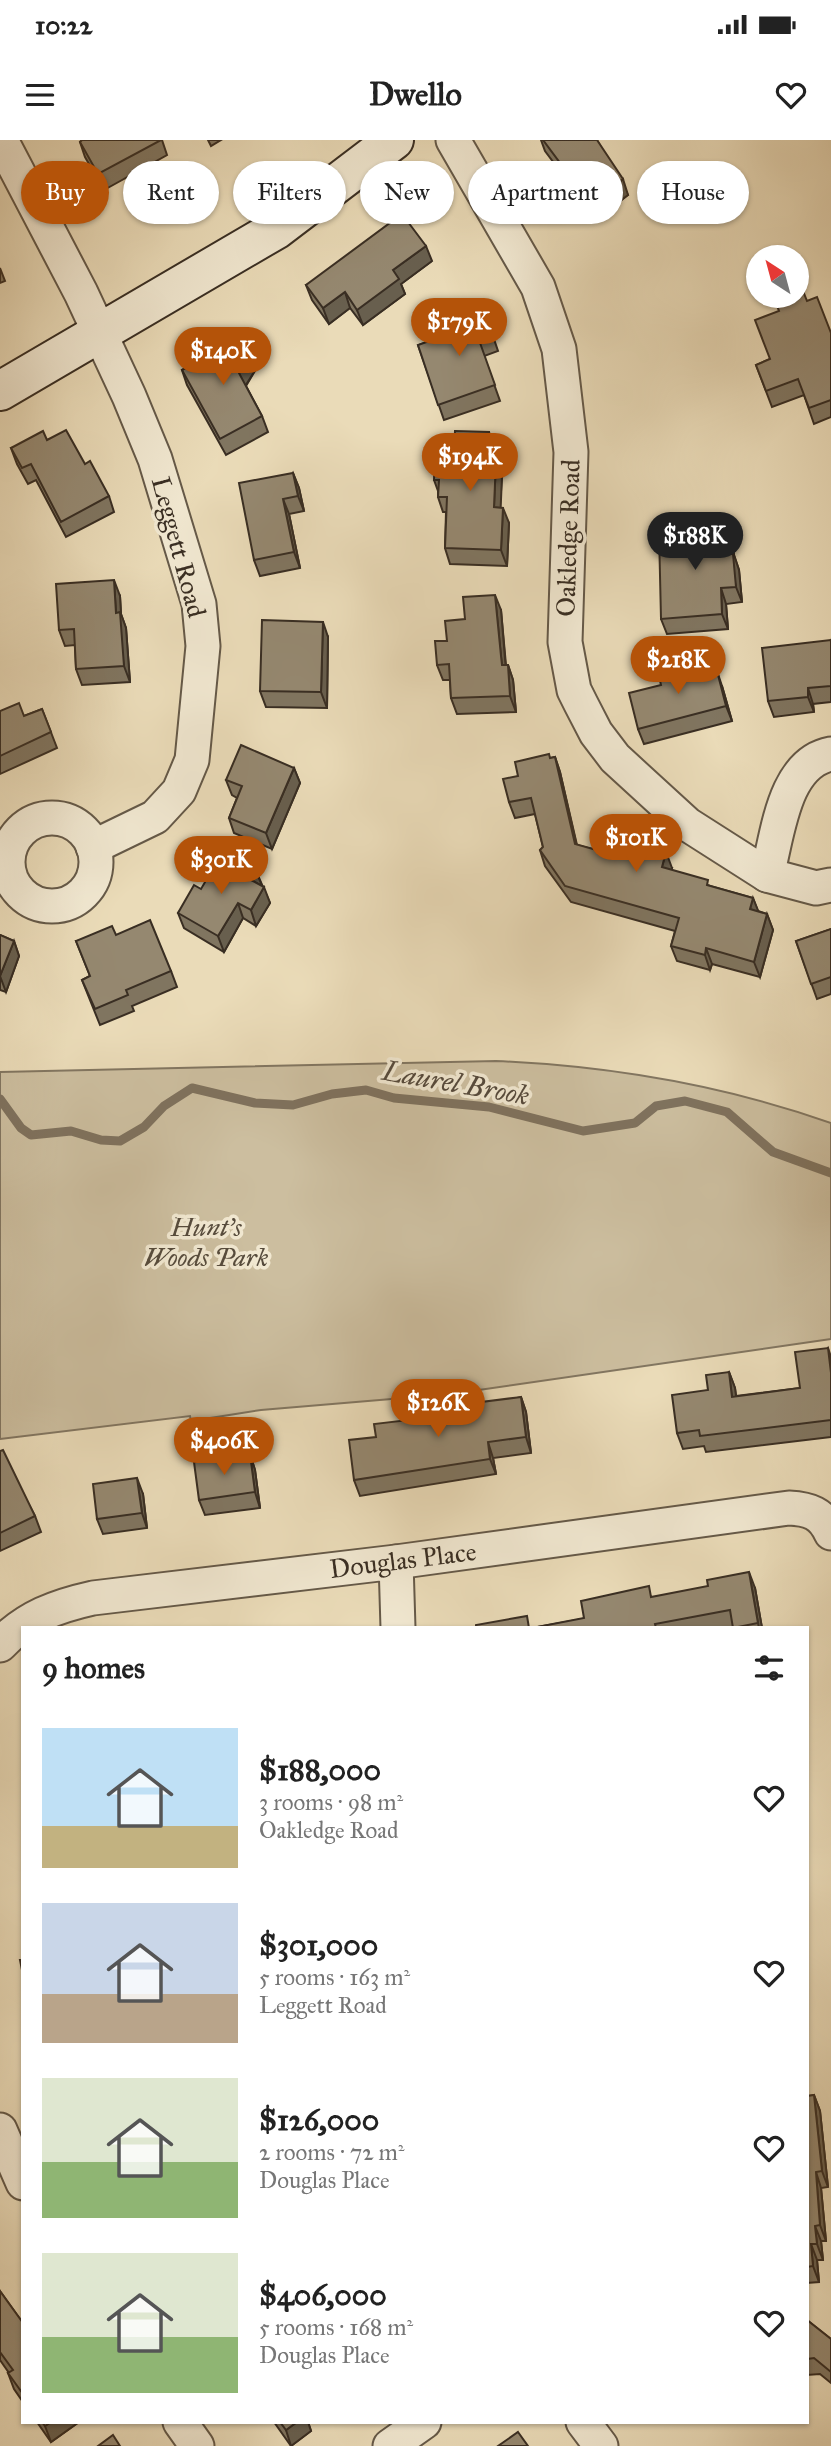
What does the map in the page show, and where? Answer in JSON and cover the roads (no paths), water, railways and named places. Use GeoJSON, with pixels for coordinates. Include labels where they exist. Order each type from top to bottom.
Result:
{"type":"FeatureCollection","features":[{"type":"Feature","properties":{"kind":"street","name":"Leggett Road"},"geometry":{"type":"LineString","coordinates":[[1,140],[82,293],[155,458],[199,604],[203,646],[192,760],[179,791],[155,817],[93,847]]}},
{"type":"Feature","properties":{"kind":"street"},"geometry":{"type":"LineString","coordinates":[[0,391],[277,229],[394,140]]}},
{"type":"Feature","properties":{"kind":"street","name":"Oakledge Road"},"geometry":{"type":"LineString","coordinates":[[453,140],[538,287],[559,349],[571,452],[565,642],[574,690],[596,733],[615,758],[687,824],[767,874],[816,888],[831,885]]}},
{"type":"Feature","properties":{"kind":"street"},"geometry":{"type":"LineString","coordinates":[[767,874],[793,780],[812,760],[831,754]]}},
{"type":"Feature","properties":{"kind":"street","name":"Douglas Place"},"geometry":{"type":"LineString","coordinates":[[22,1626],[30,1619],[60,1606],[93,1598],[396,1562],[789,1508],[805,1509],[825,1524]]}},
{"type":"Feature","properties":{"kind":"street"},"geometry":{"type":"LineString","coordinates":[[396,1562],[398,1626]]}},
{"type":"Feature","properties":{"kind":"street","name":"Douglas Place"},"geometry":{"type":"LineString","coordinates":[[0,1645],[21,1627]]}},
{"type":"Feature","properties":{"kind":"street"},"geometry":{"type":"LineString","coordinates":[[0,2130],[21,2178]]}},
{"type":"Feature","properties":{"kind":"street"},"geometry":{"type":"LineString","coordinates":[[181,2424],[197,2446]]}},
{"type":"Feature","properties":{"kind":"street"},"geometry":{"type":"LineString","coordinates":[[390,2446],[421,2424]]}},
{"type":"Feature","properties":{"kind":"street"},"geometry":{"type":"LineString","coordinates":[[584,2424],[601,2446]]}},
{"type":"Feature","properties":{"kind":"waterway","name":"Laurel Brook"},"geometry":{"type":"LineString","coordinates":[[0,1099],[21,1128],[31,1135],[71,1131],[101,1140],[120,1141],[144,1127],[164,1106],[192,1088],[255,1103],[293,1105],[332,1094],[366,1090],[394,1098],[489,1107],[583,1131],[635,1123],[656,1106],[685,1101],[727,1112],[773,1152],[831,1173]]}},
{"type":"Feature","properties":{"kind":"park label","name":"Hunt's Woods Park"},"geometry":{"type":"Point","coordinates":[206,1242]}}]}
